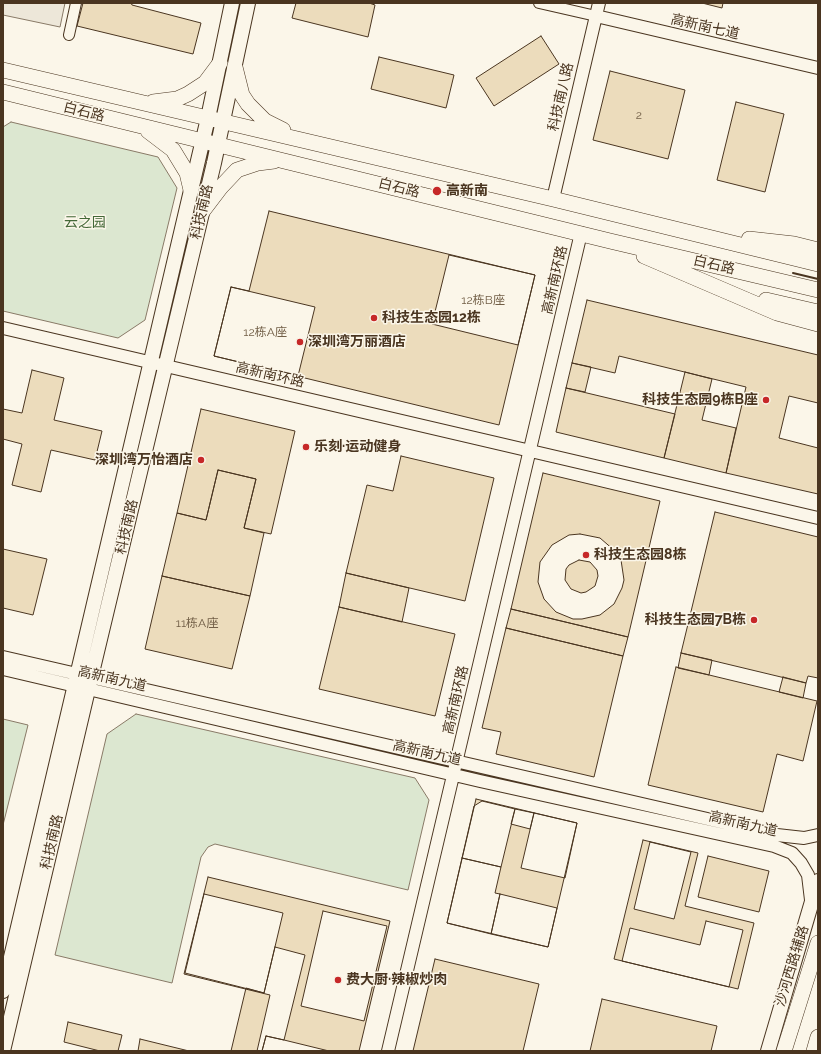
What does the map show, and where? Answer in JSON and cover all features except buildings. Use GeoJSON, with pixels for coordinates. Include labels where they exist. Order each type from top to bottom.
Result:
{"type":"FeatureCollection","features":[{"type":"Feature","properties":{"kind":"main road","name":"科技南路"},"geometry":{"type":"LineString","coordinates":[[4,984],[208,118],[232,3]]}},
{"type":"Feature","properties":{"kind":"main road","name":"科技南路"},"geometry":{"type":"LineString","coordinates":[[3,1051],[218,144],[248,3]]}},
{"type":"Feature","properties":{"kind":"main road"},"geometry":{"type":"LineString","coordinates":[[143,103],[161,102],[188,94],[205,83],[220,63]]}},
{"type":"Feature","properties":{"kind":"main road"},"geometry":{"type":"LineString","coordinates":[[235,67],[242,95],[256,113],[271,124],[309,142]]}},
{"type":"Feature","properties":{"kind":"main road","name":"白石路"},"geometry":{"type":"LineString","coordinates":[[3,70],[553,199],[818,264]]}},
{"type":"Feature","properties":{"kind":"main road","name":"白石路"},"geometry":{"type":"LineString","coordinates":[[3,92],[610,241],[818,290]]}},
{"type":"Feature","properties":{"kind":"main road"},"geometry":{"type":"LineString","coordinates":[[138,125],[159,138],[173,150],[187,173],[191,190]]}},
{"type":"Feature","properties":{"kind":"main road"},"geometry":{"type":"LineString","coordinates":[[202,212],[221,187],[237,170],[258,163],[283,160]]}},
{"type":"Feature","properties":{"kind":"main road"},"geometry":{"type":"LineString","coordinates":[[687,231],[794,244],[818,250]]}},
{"type":"Feature","properties":{"kind":"main road"},"geometry":{"type":"LineString","coordinates":[[610,241],[777,313],[818,324]]}},
{"type":"Feature","properties":{"kind":"main road"},"geometry":{"type":"LineString","coordinates":[[720,289],[818,312]]}},
{"type":"Feature","properties":{"kind":"main road","name":"沙河西路辅路"},"geometry":{"type":"LineString","coordinates":[[768,1051],[818,881]]}},
{"type":"Feature","properties":{"kind":"main road"},"geometry":{"type":"LineString","coordinates":[[784,1051],[818,943]]}},
{"type":"Feature","properties":{"kind":"main road"},"geometry":{"type":"LineString","coordinates":[[814,1051],[818,1037]]}},
{"type":"Feature","properties":{"kind":"street"},"geometry":{"type":"LineString","coordinates":[[69,35],[76,3]]}},
{"type":"Feature","properties":{"kind":"street","name":"高新南七道"},"geometry":{"type":"LineString","coordinates":[[539,3],[818,68]]}},
{"type":"Feature","properties":{"kind":"street","name":"科技南八路"},"geometry":{"type":"LineString","coordinates":[[553,199],[599,3]]}},
{"type":"Feature","properties":{"kind":"street","name":"高新南环路"},"geometry":{"type":"LineString","coordinates":[[388,1051],[581,233]]}},
{"type":"Feature","properties":{"kind":"street","name":"高新南环路"},"geometry":{"type":"LineString","coordinates":[[3,328],[530,450]]}},
{"type":"Feature","properties":{"kind":"street"},"geometry":{"type":"LineString","coordinates":[[530,450],[818,518]]}},
{"type":"Feature","properties":{"kind":"street","name":"高新南九道"},"geometry":{"type":"LineString","coordinates":[[3,657],[75,680]]}},
{"type":"Feature","properties":{"kind":"street","name":"高新南九道"},"geometry":{"type":"LineString","coordinates":[[3,670],[89,683],[455,769],[783,849],[792,853],[805,868],[812,901]]}},
{"type":"Feature","properties":{"kind":"street","name":"高新南九道"},"geometry":{"type":"LineString","coordinates":[[455,769],[777,835],[804,838],[818,835]]}},
{"type":"Feature","properties":{"kind":"green space","name":"云之园"},"geometry":{"type":"Polygon","coordinates":[[[11,122],[158,157],[177,188],[145,320],[118,338],[3,311],[3,127],[11,122]]]}},
{"type":"Feature","properties":{"kind":"green space"},"geometry":{"type":"Polygon","coordinates":[[[136,714],[415,778],[429,800],[408,890],[215,844],[208,847],[201,857],[172,983],[55,955],[107,734],[136,714]]]}},
{"type":"Feature","properties":{"kind":"green space"},"geometry":{"type":"Polygon","coordinates":[[[3,719],[28,725],[3,825],[3,719]]]}},
{"type":"Feature","properties":{"kind":"shaded area"},"geometry":{"type":"Polygon","coordinates":[[[3,3],[65,3],[60,27],[3,15],[3,3]]]}},
{"type":"Feature","properties":{"kind":"wall"},"geometry":{"type":"LineString","coordinates":[[793,273],[818,279]]}},
{"type":"Feature","properties":{"kind":"place","name":"高新南"},"geometry":{"type":"Point","coordinates":[437,191]}},
{"type":"Feature","properties":{"kind":"place","name":"科技生态园12栋"},"geometry":{"type":"Point","coordinates":[374,318]}},
{"type":"Feature","properties":{"kind":"place","name":"深圳湾万丽酒店"},"geometry":{"type":"Point","coordinates":[300,342]}},
{"type":"Feature","properties":{"kind":"place","name":"科技生态园9栋B座"},"geometry":{"type":"Point","coordinates":[766,400]}},
{"type":"Feature","properties":{"kind":"place","name":"乐刻·运动健身"},"geometry":{"type":"Point","coordinates":[306,447]}},
{"type":"Feature","properties":{"kind":"place","name":"深圳湾万怡酒店"},"geometry":{"type":"Point","coordinates":[201,460]}},
{"type":"Feature","properties":{"kind":"place","name":"科技生态园8栋"},"geometry":{"type":"Point","coordinates":[586,555]}},
{"type":"Feature","properties":{"kind":"place","name":"科技生态园7B栋"},"geometry":{"type":"Point","coordinates":[754,620]}},
{"type":"Feature","properties":{"kind":"place","name":"费大厨·辣椒炒肉"},"geometry":{"type":"Point","coordinates":[338,980]}}]}
